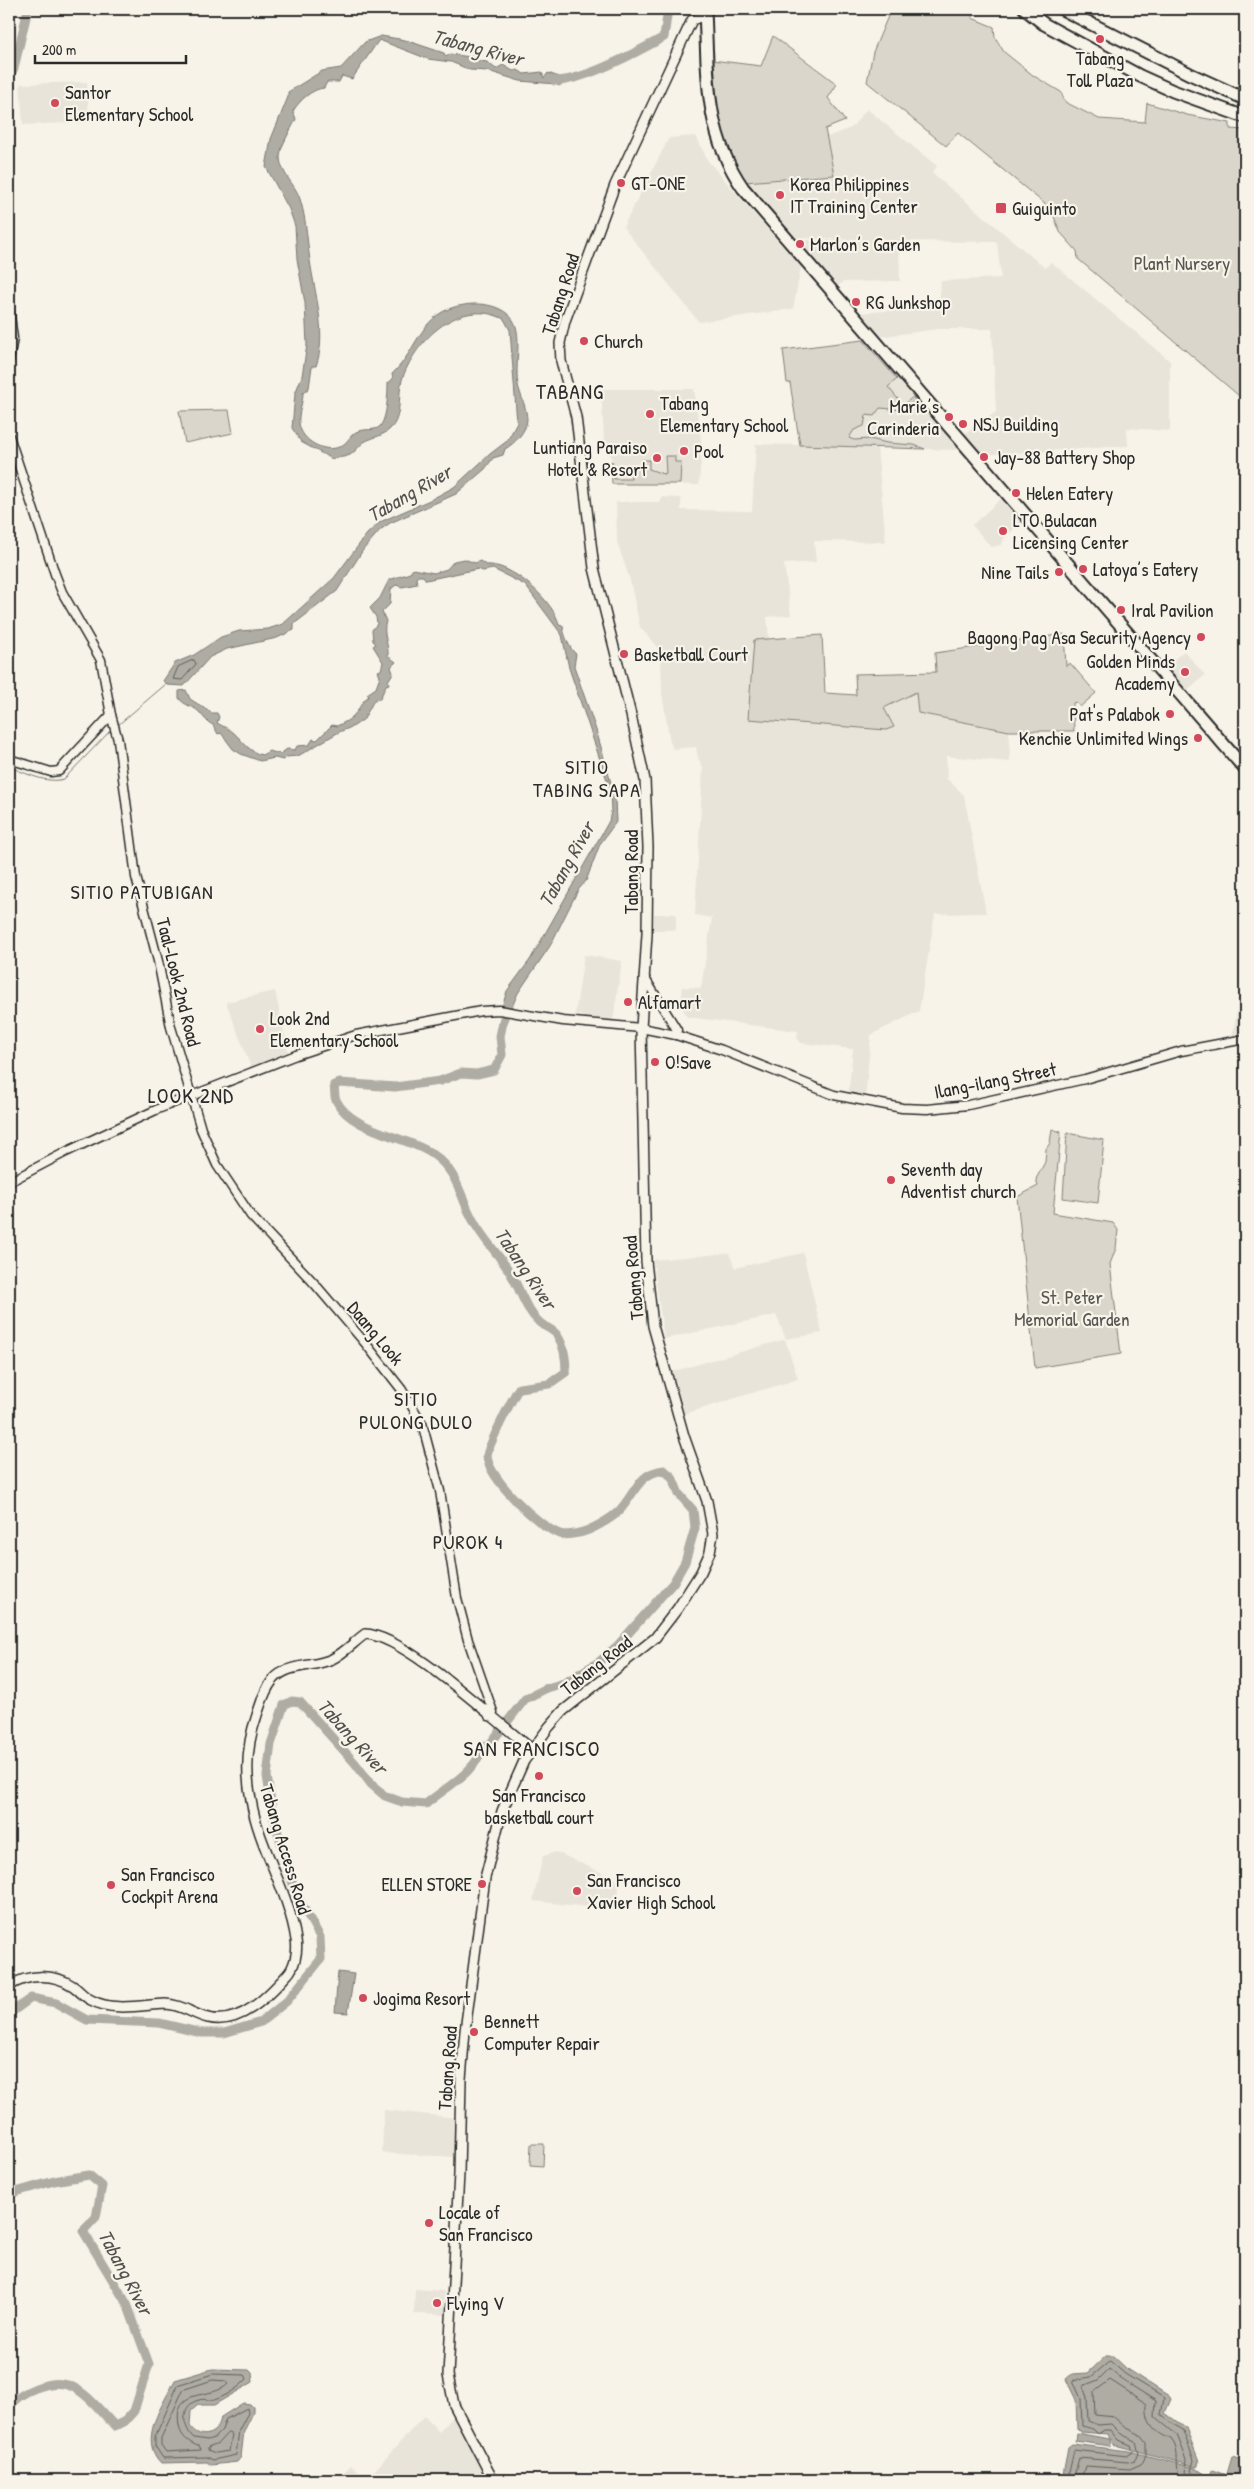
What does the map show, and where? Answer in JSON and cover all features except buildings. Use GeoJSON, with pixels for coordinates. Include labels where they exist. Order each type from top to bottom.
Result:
{"type":"FeatureCollection","features":[{"type":"Feature","properties":{"kind":"highway"},"geometry":{"type":"LineString","coordinates":[[1025,9],[1044,24],[1070,40],[1149,80],[1245,117]]}},
{"type":"Feature","properties":{"kind":"highway"},"geometry":{"type":"LineString","coordinates":[[1062,9],[1190,74],[1245,99]]}},
{"type":"Feature","properties":{"kind":"highway"},"geometry":{"type":"LineString","coordinates":[[705,12],[710,108],[717,138],[731,169],[749,195],[1245,769]]}},
{"type":"Feature","properties":{"kind":"highway"},"geometry":{"type":"LineString","coordinates":[[708,74],[704,90],[710,130],[719,157],[740,191],[1245,776]]}},
{"type":"Feature","properties":{"kind":"main road","name":"Tabang Road"},"geometry":{"type":"LineString","coordinates":[[493,2480],[454,2405],[448,2375],[459,2174],[461,2079],[479,1913],[487,1868],[508,1794],[515,1777],[532,1749],[563,1711],[655,1638],[692,1588],[710,1552],[713,1534],[707,1501],[684,1436],[654,1334],[646,1261],[641,1028],[647,934],[648,847],[645,780],[631,715],[594,568],[576,417],[561,361],[560,343],[565,321],[615,185],[692,20],[705,12]]}},
{"type":"Feature","properties":{"kind":"main road","name":"Tabang Access Road"},"geometry":{"type":"LineString","coordinates":[[9,1986],[32,1977],[48,1977],[63,1981],[91,2001],[125,2007],[178,2005],[208,2018],[225,2018],[250,2009],[289,1973],[295,1962],[297,1942],[293,1924],[256,1822],[247,1778],[248,1749],[256,1717],[271,1682],[282,1671],[329,1660],[365,1634],[374,1634],[387,1639],[436,1671],[491,1714],[500,1725],[532,1749]]}},
{"type":"Feature","properties":{"kind":"street"},"geometry":{"type":"LineString","coordinates":[[9,309],[13,338],[9,360]]}},
{"type":"Feature","properties":{"kind":"street"},"geometry":{"type":"LineString","coordinates":[[9,436],[62,592],[101,660],[111,717],[58,771],[51,772],[9,759]]}},
{"type":"Feature","properties":{"kind":"street","name":"Taal-Look 2nd Road"},"geometry":{"type":"LineString","coordinates":[[111,717],[118,740],[136,877],[158,961],[171,1027],[191,1094]]}},
{"type":"Feature","properties":{"kind":"street"},"geometry":{"type":"LineString","coordinates":[[643,976],[677,1030],[676,1035]]}},
{"type":"Feature","properties":{"kind":"street","name":"Ilang-ilang Street"},"geometry":{"type":"LineString","coordinates":[[9,1182],[66,1152],[191,1094],[356,1035],[481,1010],[500,1010],[564,1021],[641,1028],[676,1035],[722,1050],[834,1095],[893,1107],[927,1109],[968,1105],[1022,1094],[1085,1079],[1181,1051],[1245,1039]]}},
{"type":"Feature","properties":{"kind":"street","name":"Daang Look"},"geometry":{"type":"LineString","coordinates":[[191,1094],[201,1129],[217,1165],[250,1216],[314,1283],[366,1344],[402,1390],[422,1423],[440,1491],[457,1598],[491,1714]]}},
{"type":"Feature","properties":{"kind":"shaded area","name":"Santor Elementary School"},"geometry":{"type":"Polygon","coordinates":[[[87,82],[89,122],[23,125],[20,84],[87,82]]]}},
{"type":"Feature","properties":{"kind":"shaded area"},"geometry":{"type":"Polygon","coordinates":[[[867,109],[937,166],[932,173],[1045,268],[1051,262],[1170,361],[1170,431],[1127,428],[1128,446],[979,455],[964,434],[996,412],[992,329],[937,329],[879,337],[858,313],[939,307],[941,281],[1001,278],[997,242],[899,241],[900,281],[843,282],[836,288],[799,240],[864,240],[797,238],[745,182],[834,175],[827,137],[851,128],[867,109]]]}},
{"type":"Feature","properties":{"kind":"shaded area"},"geometry":{"type":"Polygon","coordinates":[[[696,136],[708,161],[801,267],[793,309],[699,322],[623,227],[669,138],[696,136]]]}},
{"type":"Feature","properties":{"kind":"shaded area"},"geometry":{"type":"Polygon","coordinates":[[[863,340],[958,448],[955,450],[877,447],[886,542],[814,541],[816,562],[784,564],[791,615],[767,617],[769,639],[822,635],[825,693],[856,695],[855,674],[917,673],[918,713],[1009,731],[1010,762],[946,756],[947,779],[964,795],[986,913],[935,914],[919,1011],[871,1035],[865,1100],[848,1097],[853,1049],[801,1043],[797,1038],[798,1031],[687,1017],[682,1008],[682,987],[701,988],[712,918],[695,915],[703,768],[698,758],[696,747],[673,749],[670,742],[662,693],[661,657],[656,646],[640,627],[630,580],[617,542],[616,502],[661,502],[661,497],[681,498],[681,510],[752,511],[756,444],[800,445],[790,383],[787,383],[783,350],[863,340]]]}},
{"type":"Feature","properties":{"kind":"shaded area","name":"Tabang Elementary School"},"geometry":{"type":"Polygon","coordinates":[[[601,389],[694,389],[702,447],[699,485],[616,484],[616,469],[604,439],[601,389]]]}},
{"type":"Feature","properties":{"kind":"shaded area"},"geometry":{"type":"Polygon","coordinates":[[[1001,499],[1021,523],[1004,538],[1002,545],[991,547],[972,525],[1001,499]]]}},
{"type":"Feature","properties":{"kind":"shaded area","name":"Golden Minds Academy"},"geometry":{"type":"Polygon","coordinates":[[[1184,651],[1205,675],[1186,692],[1164,668],[1184,651]]]}},
{"type":"Feature","properties":{"kind":"shaded area"},"geometry":{"type":"Polygon","coordinates":[[[654,914],[676,914],[676,930],[654,930],[654,914]]]}},
{"type":"Feature","properties":{"kind":"shaded area"},"geometry":{"type":"Polygon","coordinates":[[[584,955],[622,961],[613,1021],[575,1015],[584,955]]]}},
{"type":"Feature","properties":{"kind":"shaded area"},"geometry":{"type":"Polygon","coordinates":[[[1245,963],[1245,1032],[1232,1036],[1234,1027],[1245,963]]]}},
{"type":"Feature","properties":{"kind":"shaded area","name":"Look 2nd Elementary School"},"geometry":{"type":"Polygon","coordinates":[[[275,991],[289,1056],[252,1070],[226,1002],[275,991]]]}},
{"type":"Feature","properties":{"kind":"shaded area"},"geometry":{"type":"Polygon","coordinates":[[[729,1253],[735,1268],[803,1253],[822,1333],[786,1339],[776,1315],[664,1339],[653,1260],[729,1253]]]}},
{"type":"Feature","properties":{"kind":"shaded area"},"geometry":{"type":"Polygon","coordinates":[[[785,1339],[798,1379],[684,1414],[671,1372],[785,1339]]]}},
{"type":"Feature","properties":{"kind":"shaded area","name":"San Francisco Xavier High School"},"geometry":{"type":"Polygon","coordinates":[[[556,1852],[620,1881],[616,1910],[533,1901],[543,1856],[556,1852]]]}},
{"type":"Feature","properties":{"kind":"shaded area"},"geometry":{"type":"Polygon","coordinates":[[[384,2110],[457,2118],[455,2157],[382,2153],[384,2110]]]}},
{"type":"Feature","properties":{"kind":"shaded area"},"geometry":{"type":"Polygon","coordinates":[[[415,2289],[444,2291],[445,2315],[414,2314],[415,2289]]]}},
{"type":"Feature","properties":{"kind":"shaded area"},"geometry":{"type":"Polygon","coordinates":[[[424,2416],[439,2432],[454,2416],[488,2480],[366,2480],[424,2416]]]}},
{"type":"Feature","properties":{"kind":"shaded area"},"geometry":{"type":"Polygon","coordinates":[[[351,2465],[366,2480],[336,2480],[351,2465]]]}},
{"type":"Feature","properties":{"kind":"green space","name":"Plant Nursery"},"geometry":{"type":"Polygon","coordinates":[[[891,9],[973,9],[972,18],[994,27],[995,37],[1004,52],[1034,76],[1061,92],[1065,102],[1099,119],[1145,122],[1147,103],[1187,115],[1230,123],[1230,129],[1245,130],[1245,401],[1078,259],[1077,251],[1060,232],[1051,209],[958,133],[946,146],[867,82],[873,52],[891,9]]]}},
{"type":"Feature","properties":{"kind":"green space"},"geometry":{"type":"Polygon","coordinates":[[[773,36],[837,84],[828,98],[845,121],[825,129],[834,175],[745,182],[734,164],[717,121],[712,60],[761,66],[773,36]]]}},
{"type":"Feature","properties":{"kind":"green space"},"geometry":{"type":"Polygon","coordinates":[[[863,340],[897,379],[888,387],[903,405],[913,397],[915,400],[903,410],[880,408],[874,416],[866,415],[864,426],[854,430],[849,438],[914,445],[925,449],[800,445],[790,383],[787,383],[783,350],[863,340]]]}},
{"type":"Feature","properties":{"kind":"green space"},"geometry":{"type":"Polygon","coordinates":[[[229,410],[233,433],[185,443],[179,411],[229,410]]]}},
{"type":"Feature","properties":{"kind":"green space"},"geometry":{"type":"Polygon","coordinates":[[[665,456],[675,456],[675,462],[681,462],[680,484],[612,484],[611,461],[613,462],[614,479],[631,479],[630,466],[641,466],[641,460],[649,460],[649,469],[663,474],[666,473],[665,456]]]}},
{"type":"Feature","properties":{"kind":"green space"},"geometry":{"type":"Polygon","coordinates":[[[1064,634],[1066,666],[1070,663],[1096,693],[1080,707],[1076,702],[1073,703],[1074,731],[1009,731],[918,713],[916,692],[884,708],[894,727],[886,730],[748,719],[754,640],[822,635],[825,693],[856,695],[855,674],[936,672],[935,653],[1064,634]]]}},
{"type":"Feature","properties":{"kind":"green space","name":"St. Peter Memorial Garden"},"geometry":{"type":"Polygon","coordinates":[[[1052,1129],[1061,1132],[1053,1213],[1113,1223],[1118,1230],[1116,1248],[1110,1264],[1121,1354],[1035,1368],[1017,1197],[1038,1186],[1036,1179],[1045,1162],[1046,1149],[1050,1143],[1052,1129]]]}},
{"type":"Feature","properties":{"kind":"green space"},"geometry":{"type":"Polygon","coordinates":[[[1067,1133],[1104,1140],[1098,1203],[1063,1198],[1067,1133]]]}},
{"type":"Feature","properties":{"kind":"green space"},"geometry":{"type":"Polygon","coordinates":[[[531,2144],[544,2144],[543,2166],[530,2165],[531,2144]]]}},
{"type":"Feature","properties":{"kind":"water"},"geometry":{"type":"Polygon","coordinates":[[[381,36],[405,40],[444,53],[446,57],[450,54],[470,57],[473,55],[475,60],[487,62],[496,69],[503,65],[513,71],[518,70],[524,74],[542,72],[544,78],[548,73],[567,80],[559,86],[556,84],[520,81],[488,71],[470,70],[451,62],[428,59],[379,40],[352,79],[342,76],[339,82],[327,82],[324,88],[311,93],[296,107],[293,111],[296,119],[284,143],[280,158],[283,169],[298,194],[302,207],[321,330],[321,342],[316,366],[312,366],[309,388],[303,393],[299,419],[301,429],[304,435],[314,444],[320,447],[333,448],[342,446],[356,432],[379,427],[385,416],[388,383],[393,379],[392,374],[429,323],[449,309],[477,304],[484,304],[503,311],[509,315],[516,327],[518,336],[517,375],[526,413],[526,424],[519,437],[505,449],[503,455],[493,458],[485,469],[456,494],[390,523],[380,530],[363,550],[337,591],[294,624],[294,630],[277,638],[227,649],[210,657],[184,686],[167,685],[163,681],[175,663],[194,655],[221,637],[239,631],[268,629],[283,624],[334,578],[367,534],[380,522],[454,487],[507,441],[517,423],[510,330],[504,319],[488,314],[472,313],[457,317],[443,325],[419,348],[410,362],[401,383],[395,423],[385,433],[364,442],[350,455],[332,459],[301,442],[292,428],[295,394],[302,376],[307,345],[305,303],[297,259],[295,226],[289,209],[266,167],[271,139],[288,97],[288,92],[322,71],[341,68],[365,42],[381,36]]]}},
{"type":"Feature","properties":{"kind":"water"},"geometry":{"type":"Polygon","coordinates":[[[464,559],[475,563],[480,561],[486,565],[496,566],[520,577],[550,606],[559,625],[563,626],[567,641],[576,654],[574,666],[597,733],[615,797],[616,822],[600,844],[586,881],[578,890],[550,946],[518,993],[511,1009],[502,1007],[507,991],[530,960],[609,821],[611,812],[610,789],[569,668],[562,635],[525,585],[493,569],[483,571],[478,569],[426,580],[423,576],[418,576],[416,578],[417,584],[402,587],[396,585],[391,589],[390,604],[382,612],[386,621],[385,630],[388,656],[396,662],[391,667],[393,673],[388,681],[389,684],[386,685],[380,699],[374,700],[364,719],[298,756],[286,757],[283,760],[275,758],[260,761],[241,754],[233,749],[221,733],[218,734],[213,725],[197,710],[179,698],[179,691],[186,690],[190,699],[212,713],[217,713],[219,717],[217,723],[232,732],[257,754],[262,755],[269,751],[280,754],[287,749],[295,750],[297,746],[309,745],[313,739],[317,740],[332,725],[337,726],[356,713],[364,700],[369,696],[367,694],[376,688],[380,677],[378,671],[381,670],[383,662],[373,646],[376,644],[373,641],[372,630],[377,624],[376,617],[370,608],[380,598],[389,580],[410,573],[413,569],[434,573],[447,569],[454,561],[464,559]]]}},
{"type":"Feature","properties":{"kind":"water"},"geometry":{"type":"Polygon","coordinates":[[[338,1972],[354,1974],[348,2013],[335,2012],[338,1972]]]}},
{"type":"Feature","properties":{"kind":"water"},"geometry":{"type":"Polygon","coordinates":[[[1106,2356],[1113,2356],[1128,2370],[1169,2396],[1171,2399],[1165,2413],[1186,2428],[1199,2461],[1197,2467],[1115,2445],[1107,2434],[1080,2432],[1077,2429],[1076,2400],[1066,2379],[1072,2374],[1088,2373],[1106,2356]]]}},
{"type":"Feature","properties":{"kind":"water"},"geometry":{"type":"Polygon","coordinates":[[[212,2369],[249,2370],[252,2373],[253,2382],[214,2405],[198,2405],[191,2411],[190,2426],[199,2434],[209,2434],[217,2428],[221,2417],[243,2403],[250,2404],[253,2407],[253,2413],[244,2431],[241,2457],[237,2462],[211,2465],[207,2462],[161,2463],[154,2454],[151,2443],[152,2433],[154,2422],[175,2380],[212,2369]]]}},
{"type":"Feature","properties":{"kind":"water"},"geometry":{"type":"Polygon","coordinates":[[[1076,2433],[1110,2439],[1111,2446],[1075,2441],[1076,2433]]]}},
{"type":"Feature","properties":{"kind":"water"},"geometry":{"type":"Polygon","coordinates":[[[1072,2444],[1129,2451],[1195,2468],[1205,2474],[1204,2480],[1062,2480],[1068,2447],[1072,2444]]]}},
{"type":"Feature","properties":{"kind":"water"},"geometry":{"type":"Polygon","coordinates":[[[1232,2457],[1245,2461],[1245,2480],[1210,2480],[1213,2469],[1227,2474],[1232,2457]]]}},
{"type":"Feature","properties":{"kind":"waterway"},"geometry":{"type":"LineString","coordinates":[[9,77],[14,68],[28,9]]}},
{"type":"Feature","properties":{"kind":"waterway","name":"Tabang River"},"geometry":{"type":"LineString","coordinates":[[555,81],[567,80],[596,71],[664,37],[668,9]]}},
{"type":"Feature","properties":{"kind":"waterway"},"geometry":{"type":"LineString","coordinates":[[118,725],[166,684]]}},
{"type":"Feature","properties":{"kind":"waterway"},"geometry":{"type":"LineString","coordinates":[[9,767],[43,779],[64,779],[111,730]]}},
{"type":"Feature","properties":{"kind":"waterway","name":"Tabang River"},"geometry":{"type":"LineString","coordinates":[[9,2014],[31,1998],[56,2003],[87,2020],[159,2023],[202,2033],[224,2033],[261,2022],[287,2001],[321,1959],[320,1937],[296,1894],[285,1857],[273,1815],[267,1776],[271,1744],[284,1705],[292,1701],[300,1702],[355,1763],[371,1784],[385,1796],[402,1802],[426,1804],[467,1772],[480,1756],[484,1746],[490,1744],[525,1699],[547,1688],[564,1683],[600,1661],[618,1645],[673,1583],[685,1562],[695,1528],[693,1510],[679,1494],[672,1477],[664,1470],[648,1475],[611,1518],[589,1530],[567,1535],[551,1530],[540,1522],[505,1489],[496,1477],[487,1456],[491,1443],[519,1388],[549,1384],[566,1372],[561,1343],[555,1333],[541,1324],[530,1311],[508,1269],[477,1227],[458,1185],[442,1162],[423,1148],[381,1132],[354,1119],[343,1111],[335,1098],[334,1085],[340,1083],[395,1087],[440,1081],[461,1073],[477,1074],[494,1070],[502,1055],[500,1036],[507,1004]]}},
{"type":"Feature","properties":{"kind":"waterway","name":"Tabang River"},"geometry":{"type":"LineString","coordinates":[[9,2194],[54,2181],[89,2175],[102,2186],[96,2217],[83,2231],[127,2304],[149,2364],[134,2411],[125,2421],[115,2426],[81,2392],[68,2385],[44,2385],[20,2396],[9,2407]]}},
{"type":"Feature","properties":{"kind":"waterway"},"geometry":{"type":"LineString","coordinates":[[1207,2480],[1208,2476]]}},
{"type":"Feature","properties":{"kind":"place","name":"Tabang Toll Plaza"},"geometry":{"type":"Point","coordinates":[1100,39]}},
{"type":"Feature","properties":{"kind":"place","name":"Santor Elementary School"},"geometry":{"type":"Point","coordinates":[55,103]}},
{"type":"Feature","properties":{"kind":"place","name":"GT-ONE"},"geometry":{"type":"Point","coordinates":[621,183]}},
{"type":"Feature","properties":{"kind":"place","name":"Korea Philippines IT Training Center"},"geometry":{"type":"Point","coordinates":[780,195]}},
{"type":"Feature","properties":{"kind":"place","name":"Guiguinto"},"geometry":{"type":"Point","coordinates":[1001,208]}},
{"type":"Feature","properties":{"kind":"place","name":"Marlon’s Garden"},"geometry":{"type":"Point","coordinates":[800,244]}},
{"type":"Feature","properties":{"kind":"place","name":"RG Junkshop"},"geometry":{"type":"Point","coordinates":[856,302]}},
{"type":"Feature","properties":{"kind":"place","name":"Church"},"geometry":{"type":"Point","coordinates":[584,341]}},
{"type":"Feature","properties":{"kind":"place","name":"Tabang Elementary School"},"geometry":{"type":"Point","coordinates":[650,414]}},
{"type":"Feature","properties":{"kind":"place","name":"Marie’s Carinderia"},"geometry":{"type":"Point","coordinates":[949,417]}},
{"type":"Feature","properties":{"kind":"place","name":"NSJ Building"},"geometry":{"type":"Point","coordinates":[963,424]}},
{"type":"Feature","properties":{"kind":"place","name":"Pool"},"geometry":{"type":"Point","coordinates":[684,451]}},
{"type":"Feature","properties":{"kind":"place","name":"Jay-88 Battery Shop"},"geometry":{"type":"Point","coordinates":[984,457]}},
{"type":"Feature","properties":{"kind":"place","name":"Luntiang Paraiso Hotel & Resort"},"geometry":{"type":"Point","coordinates":[657,458]}},
{"type":"Feature","properties":{"kind":"place","name":"Helen Eatery"},"geometry":{"type":"Point","coordinates":[1016,493]}},
{"type":"Feature","properties":{"kind":"place","name":"LTO Bulacan Licensing Center"},"geometry":{"type":"Point","coordinates":[1003,531]}},
{"type":"Feature","properties":{"kind":"place","name":"Latoya’s Eatery"},"geometry":{"type":"Point","coordinates":[1083,569]}},
{"type":"Feature","properties":{"kind":"place","name":"Nine Tails"},"geometry":{"type":"Point","coordinates":[1059,572]}},
{"type":"Feature","properties":{"kind":"place","name":"Iral Pavilion"},"geometry":{"type":"Point","coordinates":[1121,610]}},
{"type":"Feature","properties":{"kind":"place","name":"Bagong Pag Asa Security Agency"},"geometry":{"type":"Point","coordinates":[1201,637]}},
{"type":"Feature","properties":{"kind":"place","name":"Basketball Court"},"geometry":{"type":"Point","coordinates":[624,654]}},
{"type":"Feature","properties":{"kind":"place","name":"Golden Minds Academy"},"geometry":{"type":"Point","coordinates":[1185,672]}},
{"type":"Feature","properties":{"kind":"place","name":"Pat's Palabok"},"geometry":{"type":"Point","coordinates":[1170,714]}},
{"type":"Feature","properties":{"kind":"place","name":"Kenchie Unlimited Wings"},"geometry":{"type":"Point","coordinates":[1198,738]}},
{"type":"Feature","properties":{"kind":"place","name":"Alfamart"},"geometry":{"type":"Point","coordinates":[628,1002]}},
{"type":"Feature","properties":{"kind":"place","name":"Look 2nd Elementary School"},"geometry":{"type":"Point","coordinates":[260,1029]}},
{"type":"Feature","properties":{"kind":"place","name":"O!Save"},"geometry":{"type":"Point","coordinates":[655,1062]}},
{"type":"Feature","properties":{"kind":"place","name":"Seventh day Adventist church"},"geometry":{"type":"Point","coordinates":[891,1180]}},
{"type":"Feature","properties":{"kind":"place","name":"San Francisco basketball court"},"geometry":{"type":"Point","coordinates":[539,1776]}},
{"type":"Feature","properties":{"kind":"place","name":"ELLEN STORE"},"geometry":{"type":"Point","coordinates":[482,1884]}},
{"type":"Feature","properties":{"kind":"place","name":"San Francisco Cockpit Arena"},"geometry":{"type":"Point","coordinates":[111,1885]}},
{"type":"Feature","properties":{"kind":"place","name":"San Francisco Xavier High School"},"geometry":{"type":"Point","coordinates":[577,1891]}},
{"type":"Feature","properties":{"kind":"place","name":"Jogima Resort"},"geometry":{"type":"Point","coordinates":[363,1998]}},
{"type":"Feature","properties":{"kind":"place","name":"Bennett Computer Repair"},"geometry":{"type":"Point","coordinates":[474,2032]}},
{"type":"Feature","properties":{"kind":"place","name":"Locale of San Francisco"},"geometry":{"type":"Point","coordinates":[429,2223]}},
{"type":"Feature","properties":{"kind":"place","name":"Flying V"},"geometry":{"type":"Point","coordinates":[437,2303]}},
{"type":"Feature","properties":{"kind":"district","name":"TABANG"},"geometry":{"type":"Point","coordinates":[570,391]}},
{"type":"Feature","properties":{"kind":"district","name":"SITIO TABING SAPA"},"geometry":{"type":"Point","coordinates":[587,778]}},
{"type":"Feature","properties":{"kind":"district","name":"SITIO PATUBIGAN"},"geometry":{"type":"Point","coordinates":[142,891]}},
{"type":"Feature","properties":{"kind":"district","name":"LOOK 2ND"},"geometry":{"type":"Point","coordinates":[191,1095]}},
{"type":"Feature","properties":{"kind":"district","name":"SITIO PULONG DULO"},"geometry":{"type":"Point","coordinates":[416,1410]}},
{"type":"Feature","properties":{"kind":"district","name":"PUROK 4"},"geometry":{"type":"Point","coordinates":[468,1541]}},
{"type":"Feature","properties":{"kind":"district","name":"SAN FRANCISCO"},"geometry":{"type":"Point","coordinates":[532,1748]}}]}
